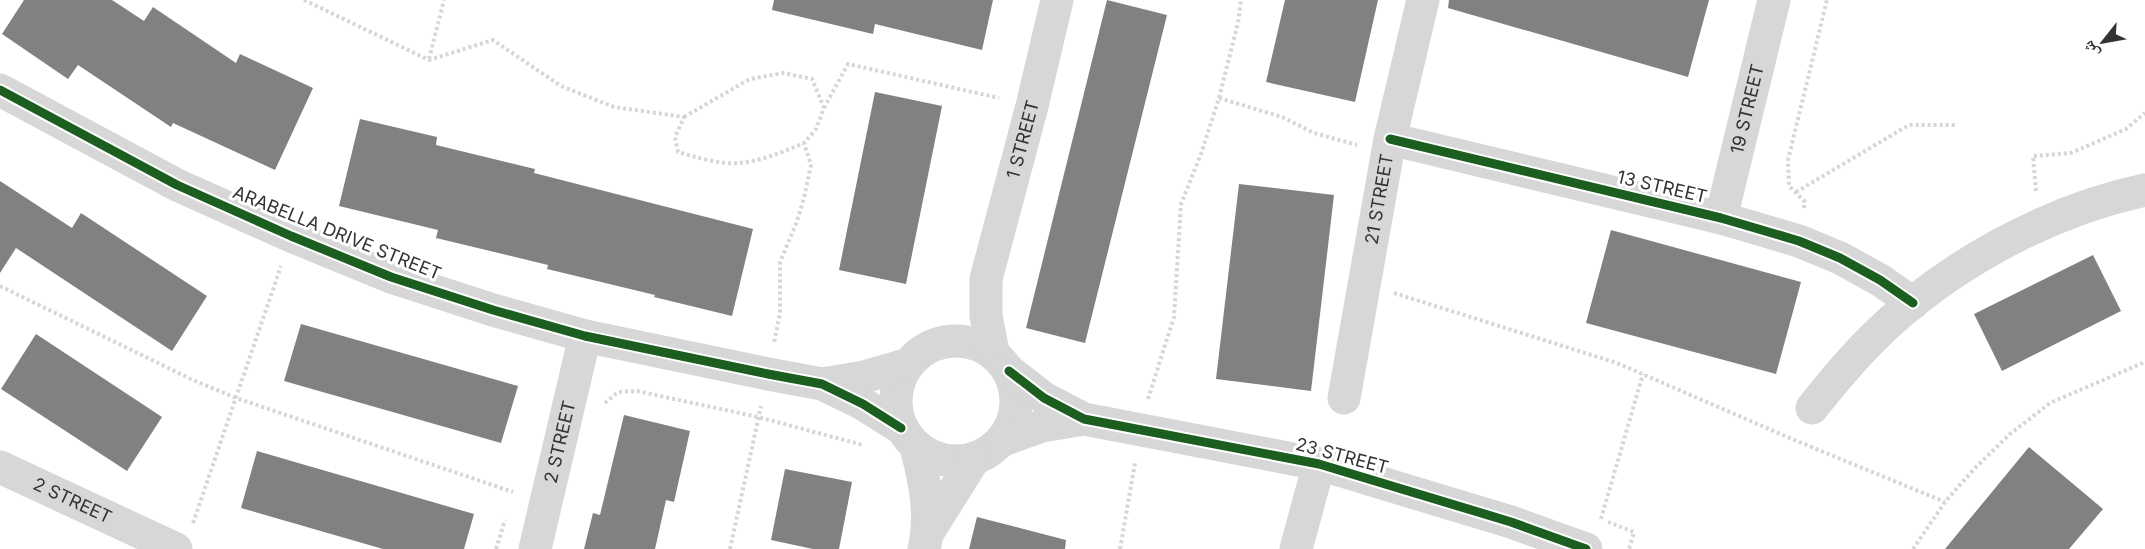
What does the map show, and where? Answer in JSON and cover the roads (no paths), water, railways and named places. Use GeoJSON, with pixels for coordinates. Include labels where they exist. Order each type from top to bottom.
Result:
{"type":"FeatureCollection","features":[{"type":"Feature","properties":{"kind":"street","name":"1 STREET"},"geometry":{"type":"LineString","coordinates":[[986,279],[1032,106],[1057,0]]}},
{"type":"Feature","properties":{"kind":"street","name":"21 STREET"},"geometry":{"type":"LineString","coordinates":[[1344,398],[1390,140],[1423,0]]}},
{"type":"Feature","properties":{"kind":"street","name":"19 STREET"},"geometry":{"type":"LineString","coordinates":[[1721,218],[1774,0]]}},
{"type":"Feature","properties":{"kind":"street","name":"ARABELLA DRIVE STREET"},"geometry":{"type":"LineString","coordinates":[[0,90],[177,185],[291,236],[391,277],[493,310],[585,336],[822,384]]}},
{"type":"Feature","properties":{"kind":"street","name":"13 STREET"},"geometry":{"type":"LineString","coordinates":[[1390,140],[1721,218],[1799,241],[1840,258],[1880,280],[1913,303]]}},
{"type":"Feature","properties":{"kind":"street"},"geometry":{"type":"LineString","coordinates":[[1812,408],[1841,371],[1873,338],[1913,303],[1989,251],[2040,225],[2081,208],[2145,190]]}},
{"type":"Feature","properties":{"kind":"street"},"geometry":{"type":"LineString","coordinates":[[926,541],[926,490],[895,396],[898,380],[918,355],[960,314],[986,279]]}},
{"type":"Feature","properties":{"kind":"street"},"geometry":{"type":"LineString","coordinates":[[822,384],[863,404],[934,458],[954,462],[974,459],[990,452],[1003,440],[1015,418],[1017,394],[1001,362],[986,316],[986,279]]}},
{"type":"Feature","properties":{"kind":"street","name":"2 STREET"},"geometry":{"type":"LineString","coordinates":[[535,549],[585,336]]}},
{"type":"Feature","properties":{"kind":"street"},"geometry":{"type":"LineString","coordinates":[[822,384],[864,377],[952,340],[974,342],[1044,398],[1084,419]]}},
{"type":"Feature","properties":{"kind":"street"},"geometry":{"type":"LineString","coordinates":[[1003,440],[1042,426],[1084,419]]}},
{"type":"Feature","properties":{"kind":"street","name":"23 STREET"},"geometry":{"type":"LineString","coordinates":[[1084,419],[1319,464],[1511,522],[1586,549]]}},
{"type":"Feature","properties":{"kind":"street"},"geometry":{"type":"LineString","coordinates":[[926,541],[974,459]]}},
{"type":"Feature","properties":{"kind":"street"},"geometry":{"type":"LineString","coordinates":[[1296,549],[1319,464]]}},
{"type":"Feature","properties":{"kind":"street","name":"2 STREET"},"geometry":{"type":"LineString","coordinates":[[0,467],[184,538]]}}]}
